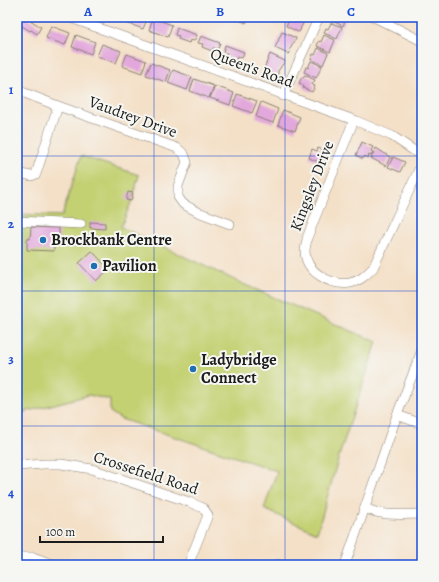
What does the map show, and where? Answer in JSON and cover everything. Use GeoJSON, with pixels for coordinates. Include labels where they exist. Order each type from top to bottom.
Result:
{"type":"FeatureCollection","features":[{"type":"Feature","properties":{"kind":"street","name":"Queen's Road"},"geometry":{"type":"LineString","coordinates":[[68,17],[283,96],[354,120],[392,136],[422,156]]}},
{"type":"Feature","properties":{"kind":"street"},"geometry":{"type":"LineString","coordinates":[[283,96],[319,17]]}},
{"type":"Feature","properties":{"kind":"street"},"geometry":{"type":"LineString","coordinates":[[374,17],[422,41]]}},
{"type":"Feature","properties":{"kind":"street","name":"Vaudrey Drive"},"geometry":{"type":"LineString","coordinates":[[17,90],[177,148],[184,154],[187,162],[178,186],[178,197],[183,204],[198,212],[230,224]]}},
{"type":"Feature","properties":{"kind":"street"},"geometry":{"type":"LineString","coordinates":[[19,173],[31,176],[36,174],[58,106]]}},
{"type":"Feature","properties":{"kind":"street","name":"Kingsley Drive"},"geometry":{"type":"LineString","coordinates":[[354,120],[307,238],[305,252],[308,264],[316,273],[326,280],[339,284],[351,283],[363,278],[373,268],[422,163]]}},
{"type":"Feature","properties":{"kind":"street"},"geometry":{"type":"LineString","coordinates":[[17,221],[81,224]]}},
{"type":"Feature","properties":{"kind":"street"},"geometry":{"type":"LineString","coordinates":[[346,565],[397,415],[422,350]]}},
{"type":"Feature","properties":{"kind":"street"},"geometry":{"type":"LineString","coordinates":[[397,415],[422,424]]}},
{"type":"Feature","properties":{"kind":"street","name":"Crossefield Road"},"geometry":{"type":"LineString","coordinates":[[17,466],[44,464],[92,469],[203,508],[208,515],[188,565]]}},
{"type":"Feature","properties":{"kind":"street"},"geometry":{"type":"LineString","coordinates":[[365,508],[373,512],[384,514],[422,514]]}},
{"type":"Feature","properties":{"kind":"street"},"geometry":{"type":"LineString","coordinates":[[17,557],[32,558],[55,565]]}},
{"type":"Feature","properties":{"kind":"green space","name":"Ladybridge Connect"},"geometry":{"type":"Polygon","coordinates":[[[81,156],[139,175],[132,200],[121,227],[243,284],[377,342],[339,456],[317,533],[264,509],[277,471],[121,419],[110,412],[110,400],[89,395],[17,414],[17,214],[62,216],[81,156]]]}},
{"type":"Feature","properties":{"kind":"building"},"geometry":{"type":"Polygon","coordinates":[[[18,17],[25,17],[41,27],[37,34],[22,26],[17,34],[18,17]]]}},
{"type":"Feature","properties":{"kind":"building"},"geometry":{"type":"Polygon","coordinates":[[[126,17],[148,17],[143,29],[124,22],[126,17]]]}},
{"type":"Feature","properties":{"kind":"building"},"geometry":{"type":"Polygon","coordinates":[[[238,17],[249,17],[246,23],[237,19],[238,17]]]}},
{"type":"Feature","properties":{"kind":"building"},"geometry":{"type":"Polygon","coordinates":[[[290,17],[307,17],[300,31],[298,32],[286,26],[290,17]]]}},
{"type":"Feature","properties":{"kind":"building"},"geometry":{"type":"Polygon","coordinates":[[[332,17],[347,17],[343,26],[331,20],[332,17]]]}},
{"type":"Feature","properties":{"kind":"building"},"geometry":{"type":"Polygon","coordinates":[[[153,18],[172,25],[168,37],[149,30],[153,18]]]}},
{"type":"Feature","properties":{"kind":"building"},"geometry":{"type":"Polygon","coordinates":[[[331,23],[342,27],[337,39],[324,33],[326,28],[328,29],[331,23]]]}},
{"type":"Feature","properties":{"kind":"building"},"geometry":{"type":"Polygon","coordinates":[[[51,26],[70,33],[65,45],[46,38],[51,26]]]}},
{"type":"Feature","properties":{"kind":"building"},"geometry":{"type":"Polygon","coordinates":[[[177,28],[197,35],[194,41],[190,40],[189,43],[178,39],[179,36],[175,35],[177,28]]]}},
{"type":"Feature","properties":{"kind":"building"},"geometry":{"type":"Polygon","coordinates":[[[282,32],[296,38],[288,54],[275,48],[282,32]]]}},
{"type":"Feature","properties":{"kind":"building"},"geometry":{"type":"Polygon","coordinates":[[[76,35],[95,42],[91,54],[72,47],[76,35]]]}},
{"type":"Feature","properties":{"kind":"building"},"geometry":{"type":"Polygon","coordinates":[[[324,35],[335,40],[330,52],[317,46],[319,41],[321,42],[324,35]]]}},
{"type":"Feature","properties":{"kind":"building"},"geometry":{"type":"Polygon","coordinates":[[[201,36],[220,43],[218,49],[213,48],[212,51],[202,47],[203,44],[198,43],[201,36]]]}},
{"type":"Feature","properties":{"kind":"building"},"geometry":{"type":"Polygon","coordinates":[[[102,44],[121,51],[116,63],[97,56],[102,44]]]}},
{"type":"Feature","properties":{"kind":"building"},"geometry":{"type":"Polygon","coordinates":[[[225,45],[244,52],[242,58],[237,57],[236,60],[226,56],[227,53],[223,52],[225,45]]]}},
{"type":"Feature","properties":{"kind":"building"},"geometry":{"type":"Polygon","coordinates":[[[318,48],[328,53],[323,65],[311,59],[313,54],[315,55],[318,48]]]}},
{"type":"Feature","properties":{"kind":"building"},"geometry":{"type":"Polygon","coordinates":[[[127,54],[146,61],[142,73],[122,66],[127,54]]]}},
{"type":"Feature","properties":{"kind":"building"},"geometry":{"type":"Polygon","coordinates":[[[270,54],[285,61],[278,71],[278,75],[276,76],[263,71],[270,54]]]}},
{"type":"Feature","properties":{"kind":"building"},"geometry":{"type":"Polygon","coordinates":[[[311,61],[322,66],[316,78],[304,72],[306,67],[308,68],[311,61]]]}},
{"type":"Feature","properties":{"kind":"building"},"geometry":{"type":"Polygon","coordinates":[[[151,63],[170,70],[166,82],[146,75],[151,63]]]}},
{"type":"Feature","properties":{"kind":"building"},"geometry":{"type":"Polygon","coordinates":[[[173,70],[192,77],[187,90],[168,83],[173,70]]]}},
{"type":"Feature","properties":{"kind":"building"},"geometry":{"type":"Polygon","coordinates":[[[305,75],[315,80],[312,85],[315,86],[312,92],[303,88],[304,85],[299,83],[305,75]]]}},
{"type":"Feature","properties":{"kind":"building"},"geometry":{"type":"Polygon","coordinates":[[[194,79],[214,86],[209,98],[190,91],[194,79]]]}},
{"type":"Feature","properties":{"kind":"building"},"geometry":{"type":"Polygon","coordinates":[[[215,86],[234,93],[230,105],[210,98],[215,86]]]}},
{"type":"Feature","properties":{"kind":"building"},"geometry":{"type":"Polygon","coordinates":[[[237,94],[257,101],[252,113],[233,106],[237,94]]]}},
{"type":"Feature","properties":{"kind":"building"},"geometry":{"type":"Polygon","coordinates":[[[261,102],[278,109],[273,123],[256,117],[261,102]]]}},
{"type":"Feature","properties":{"kind":"building"},"geometry":{"type":"Polygon","coordinates":[[[283,110],[300,117],[295,131],[278,125],[283,110]]]}},
{"type":"Feature","properties":{"kind":"building"},"geometry":{"type":"Polygon","coordinates":[[[362,142],[373,147],[371,151],[373,152],[368,158],[365,156],[363,159],[356,155],[362,142]]]}},
{"type":"Feature","properties":{"kind":"building"},"geometry":{"type":"Polygon","coordinates":[[[318,148],[328,152],[324,164],[309,158],[312,149],[317,151],[318,148]]]}},
{"type":"Feature","properties":{"kind":"building"},"geometry":{"type":"Polygon","coordinates":[[[376,148],[390,157],[386,166],[371,158],[376,148]]]}},
{"type":"Feature","properties":{"kind":"building"},"geometry":{"type":"Polygon","coordinates":[[[393,157],[405,162],[400,172],[388,167],[393,157]]]}},
{"type":"Feature","properties":{"kind":"building"},"geometry":{"type":"Polygon","coordinates":[[[128,192],[133,193],[131,201],[126,200],[128,192]]]}},
{"type":"Feature","properties":{"kind":"building"},"geometry":{"type":"Polygon","coordinates":[[[90,222],[105,223],[105,229],[90,228],[90,222]]]}},
{"type":"Feature","properties":{"kind":"building","name":"Brockbank Centre"},"geometry":{"type":"Polygon","coordinates":[[[31,227],[59,228],[59,242],[54,242],[54,251],[27,250],[27,239],[30,239],[31,227]]]}},
{"type":"Feature","properties":{"kind":"building","name":"Pavilion"},"geometry":{"type":"Polygon","coordinates":[[[92,251],[109,269],[96,281],[79,263],[92,251]]]}},
{"type":"Feature","properties":{"kind":"place","name":"Brockbank Centre"},"geometry":{"type":"Point","coordinates":[43,240]}},
{"type":"Feature","properties":{"kind":"place","name":"Pavilion"},"geometry":{"type":"Point","coordinates":[94,266]}},
{"type":"Feature","properties":{"kind":"place","name":"Ladybridge Connect"},"geometry":{"type":"Point","coordinates":[193,369]}}]}
